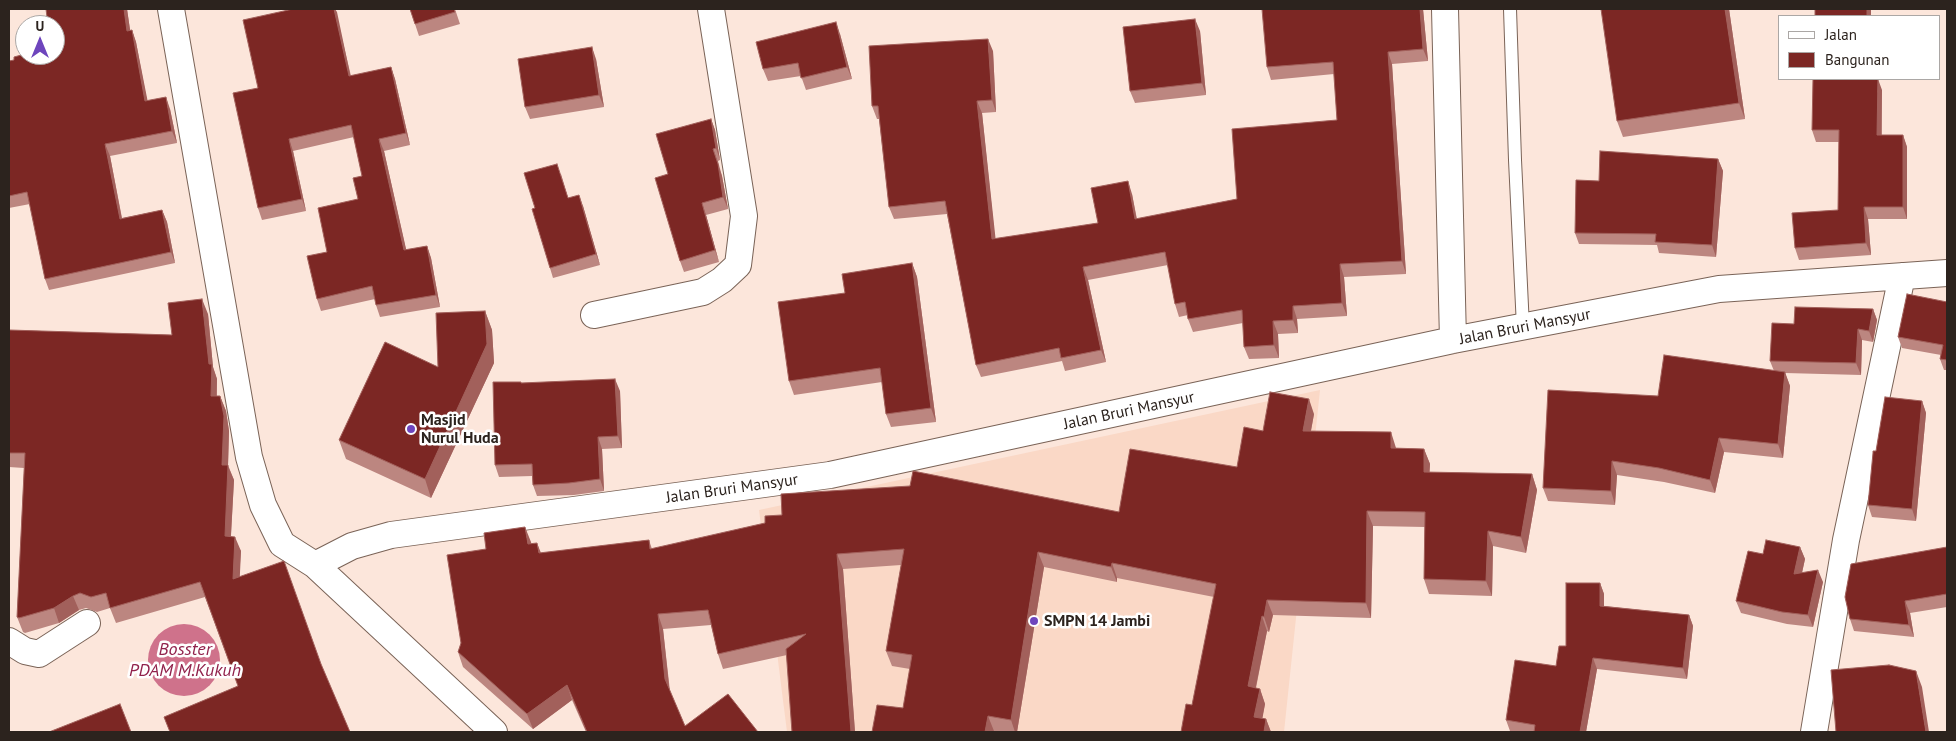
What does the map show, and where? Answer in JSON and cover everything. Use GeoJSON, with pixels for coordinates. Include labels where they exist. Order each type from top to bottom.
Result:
{"type":"FeatureCollection","features":[{"type":"Feature","properties":{"kind":"street"},"geometry":{"type":"LineString","coordinates":[[171,9],[249,457],[262,505],[282,544],[315,565],[494,732]]}},
{"type":"Feature","properties":{"kind":"street"},"geometry":{"type":"LineString","coordinates":[[594,315],[703,292],[722,280],[738,265],[744,216],[712,9]]}},
{"type":"Feature","properties":{"kind":"street"},"geometry":{"type":"LineString","coordinates":[[1445,9],[1453,340]]}},
{"type":"Feature","properties":{"kind":"street","name":"Jalan Bruri Mansyur"},"geometry":{"type":"LineString","coordinates":[[315,565],[352,546],[391,535],[830,475],[1453,340],[1719,289],[1947,273]]}},
{"type":"Feature","properties":{"kind":"street"},"geometry":{"type":"LineString","coordinates":[[1814,732],[1846,540],[1902,276]]}},
{"type":"Feature","properties":{"kind":"street"},"geometry":{"type":"LineString","coordinates":[[9,641],[25,651],[39,654],[87,623]]}},
{"type":"Feature","properties":{"kind":"lane"},"geometry":{"type":"LineString","coordinates":[[1510,9],[1523,327]]}},
{"type":"Feature","properties":{"kind":"shaded area","name":"SMPN 14 Jambi"},"geometry":{"type":"Polygon","coordinates":[[[1320,390],[1284,732],[787,732],[759,510],[1320,390]]]}},
{"type":"Feature","properties":{"kind":"water","name":"Bosster PDAM M.Kukuh"},"geometry":{"type":"Polygon","coordinates":[[[191,624],[210,634],[218,646],[220,660],[218,674],[210,686],[198,694],[177,696],[158,686],[150,674],[148,653],[158,634],[170,626],[191,624]]]}},
{"type":"Feature","properties":{"kind":"building"},"geometry":{"type":"Polygon","coordinates":[[[46,9],[124,9],[127,31],[132,30],[145,101],[166,97],[172,131],[105,144],[120,219],[162,210],[171,252],[45,279],[27,192],[9,196],[9,61],[14,60],[15,57],[15,65],[65,65],[65,15],[47,15],[46,9]]]}},
{"type":"Feature","properties":{"kind":"building"},"geometry":{"type":"Polygon","coordinates":[[[293,9],[334,9],[349,76],[391,67],[406,133],[379,139],[404,250],[427,246],[436,295],[376,305],[372,286],[317,299],[307,256],[327,252],[318,208],[358,199],[353,178],[362,176],[351,125],[289,139],[302,199],[258,208],[233,93],[258,88],[243,20],[293,9]]]}},
{"type":"Feature","properties":{"kind":"building"},"geometry":{"type":"Polygon","coordinates":[[[410,9],[454,9],[455,12],[415,24],[410,9]]]}},
{"type":"Feature","properties":{"kind":"building"},"geometry":{"type":"Polygon","coordinates":[[[1262,9],[1420,9],[1423,49],[1388,52],[1402,261],[1340,264],[1342,303],[1293,306],[1293,320],[1273,321],[1274,345],[1244,347],[1242,310],[1188,319],[1185,302],[1175,304],[1165,252],[1083,267],[1101,350],[1061,358],[1059,348],[976,365],[945,201],[889,207],[878,106],[872,106],[869,46],[988,39],[992,100],[977,101],[992,239],[1098,223],[1091,188],[1128,181],[1135,219],[1237,199],[1232,129],[1337,120],[1333,62],[1267,67],[1262,9]]]}},
{"type":"Feature","properties":{"kind":"building"},"geometry":{"type":"Polygon","coordinates":[[[1601,9],[1725,9],[1739,103],[1617,121],[1601,9]]]}},
{"type":"Feature","properties":{"kind":"building"},"geometry":{"type":"Polygon","coordinates":[[[1815,9],[1867,9],[1867,15],[1815,15],[1815,9]]]}},
{"type":"Feature","properties":{"kind":"building"},"geometry":{"type":"Polygon","coordinates":[[[1195,19],[1202,83],[1130,91],[1123,27],[1195,19]]]}},
{"type":"Feature","properties":{"kind":"building"},"geometry":{"type":"Polygon","coordinates":[[[836,22],[847,67],[801,78],[798,63],[763,69],[756,42],[836,22]]]}},
{"type":"Feature","properties":{"kind":"building"},"geometry":{"type":"Polygon","coordinates":[[[592,47],[599,95],[525,107],[518,59],[592,47]]]}},
{"type":"Feature","properties":{"kind":"building"},"geometry":{"type":"Polygon","coordinates":[[[1813,80],[1878,80],[1877,135],[1903,135],[1903,207],[1864,207],[1866,243],[1795,248],[1792,213],[1838,210],[1839,130],[1812,130],[1813,80]]]}},
{"type":"Feature","properties":{"kind":"building"},"geometry":{"type":"Polygon","coordinates":[[[711,119],[716,148],[713,149],[718,164],[723,197],[702,203],[715,250],[680,261],[655,178],[668,174],[656,134],[711,119]]]}},
{"type":"Feature","properties":{"kind":"building"},"geometry":{"type":"Polygon","coordinates":[[[1600,151],[1718,159],[1712,245],[1655,242],[1656,234],[1575,233],[1576,180],[1599,181],[1600,151]]]}},
{"type":"Feature","properties":{"kind":"building"},"geometry":{"type":"Polygon","coordinates":[[[557,164],[568,198],[579,195],[596,254],[550,268],[532,209],[535,208],[524,173],[557,164]]]}},
{"type":"Feature","properties":{"kind":"building"},"geometry":{"type":"Polygon","coordinates":[[[912,263],[931,408],[886,414],[880,368],[789,381],[778,302],[845,293],[842,274],[912,263]]]}},
{"type":"Feature","properties":{"kind":"building"},"geometry":{"type":"Polygon","coordinates":[[[1907,294],[1947,302],[1947,360],[1940,359],[1943,345],[1898,337],[1907,294]]]}},
{"type":"Feature","properties":{"kind":"building"},"geometry":{"type":"Polygon","coordinates":[[[202,299],[209,364],[212,364],[211,396],[220,396],[224,416],[222,465],[228,465],[225,536],[235,537],[233,579],[284,561],[321,664],[350,732],[170,732],[164,717],[238,686],[200,582],[110,608],[106,593],[91,597],[80,593],[54,608],[17,617],[25,453],[9,453],[9,330],[172,335],[168,303],[202,299]]]}},
{"type":"Feature","properties":{"kind":"building"},"geometry":{"type":"Polygon","coordinates":[[[1795,307],[1873,309],[1869,331],[1858,329],[1856,363],[1770,361],[1772,323],[1794,324],[1795,307]]]}},
{"type":"Feature","properties":{"kind":"building"},"geometry":{"type":"Polygon","coordinates":[[[485,311],[487,344],[425,479],[339,440],[385,342],[438,367],[436,313],[485,311]]]}},
{"type":"Feature","properties":{"kind":"building"},"geometry":{"type":"Polygon","coordinates":[[[1664,355],[1785,372],[1778,444],[1719,438],[1710,480],[1659,468],[1612,461],[1611,491],[1543,488],[1548,390],[1658,396],[1664,355]]]}},
{"type":"Feature","properties":{"kind":"building"},"geometry":{"type":"Polygon","coordinates":[[[615,379],[618,436],[598,437],[600,479],[533,485],[532,464],[495,465],[493,382],[521,383],[615,379]]]}},
{"type":"Feature","properties":{"kind":"building"},"geometry":{"type":"Polygon","coordinates":[[[1270,392],[1309,399],[1303,431],[1391,432],[1391,448],[1424,449],[1424,472],[1532,474],[1521,537],[1488,531],[1486,581],[1424,579],[1425,512],[1367,511],[1366,603],[1267,600],[1248,686],[1260,689],[1254,717],[1266,719],[1264,732],[1181,732],[1186,704],[1192,705],[1216,584],[1112,563],[1111,567],[1038,552],[1011,720],[988,716],[985,732],[872,732],[877,705],[903,708],[912,655],[886,651],[904,549],[837,554],[851,732],[792,732],[786,649],[806,634],[718,654],[708,610],[658,614],[665,679],[685,726],[728,694],[758,732],[587,732],[567,685],[527,714],[458,652],[461,643],[447,555],[486,549],[484,533],[525,527],[528,544],[537,543],[539,553],[649,540],[650,549],[765,523],[765,516],[782,515],[781,494],[910,486],[913,471],[1119,512],[1130,449],[1237,467],[1244,427],[1263,431],[1270,392]]]}},
{"type":"Feature","properties":{"kind":"building"},"geometry":{"type":"Polygon","coordinates":[[[1885,397],[1922,401],[1912,509],[1868,505],[1873,451],[1876,451],[1885,397]]]}},
{"type":"Feature","properties":{"kind":"building"},"geometry":{"type":"Polygon","coordinates":[[[1766,540],[1800,547],[1794,574],[1818,570],[1808,615],[1782,612],[1736,601],[1748,551],[1763,554],[1766,540]]]}},
{"type":"Feature","properties":{"kind":"building"},"geometry":{"type":"Polygon","coordinates":[[[1947,547],[1947,594],[1905,601],[1909,625],[1850,619],[1845,597],[1851,564],[1947,547]]]}},
{"type":"Feature","properties":{"kind":"building"},"geometry":{"type":"Polygon","coordinates":[[[1566,583],[1600,583],[1600,606],[1689,615],[1683,668],[1593,658],[1580,732],[1534,732],[1535,725],[1506,720],[1515,660],[1556,666],[1559,646],[1566,646],[1566,583]]]}},
{"type":"Feature","properties":{"kind":"building"},"geometry":{"type":"Polygon","coordinates":[[[1889,665],[1916,671],[1926,732],[1836,732],[1831,670],[1889,665]]]}},
{"type":"Feature","properties":{"kind":"building"},"geometry":{"type":"Polygon","coordinates":[[[120,704],[131,732],[49,732],[120,704]]]}},
{"type":"Feature","properties":{"kind":"place","name":"Masjid Nurul Huda"},"geometry":{"type":"Point","coordinates":[411,429]}},
{"type":"Feature","properties":{"kind":"place","name":"SMPN 14 Jambi"},"geometry":{"type":"Point","coordinates":[1034,621]}}]}
